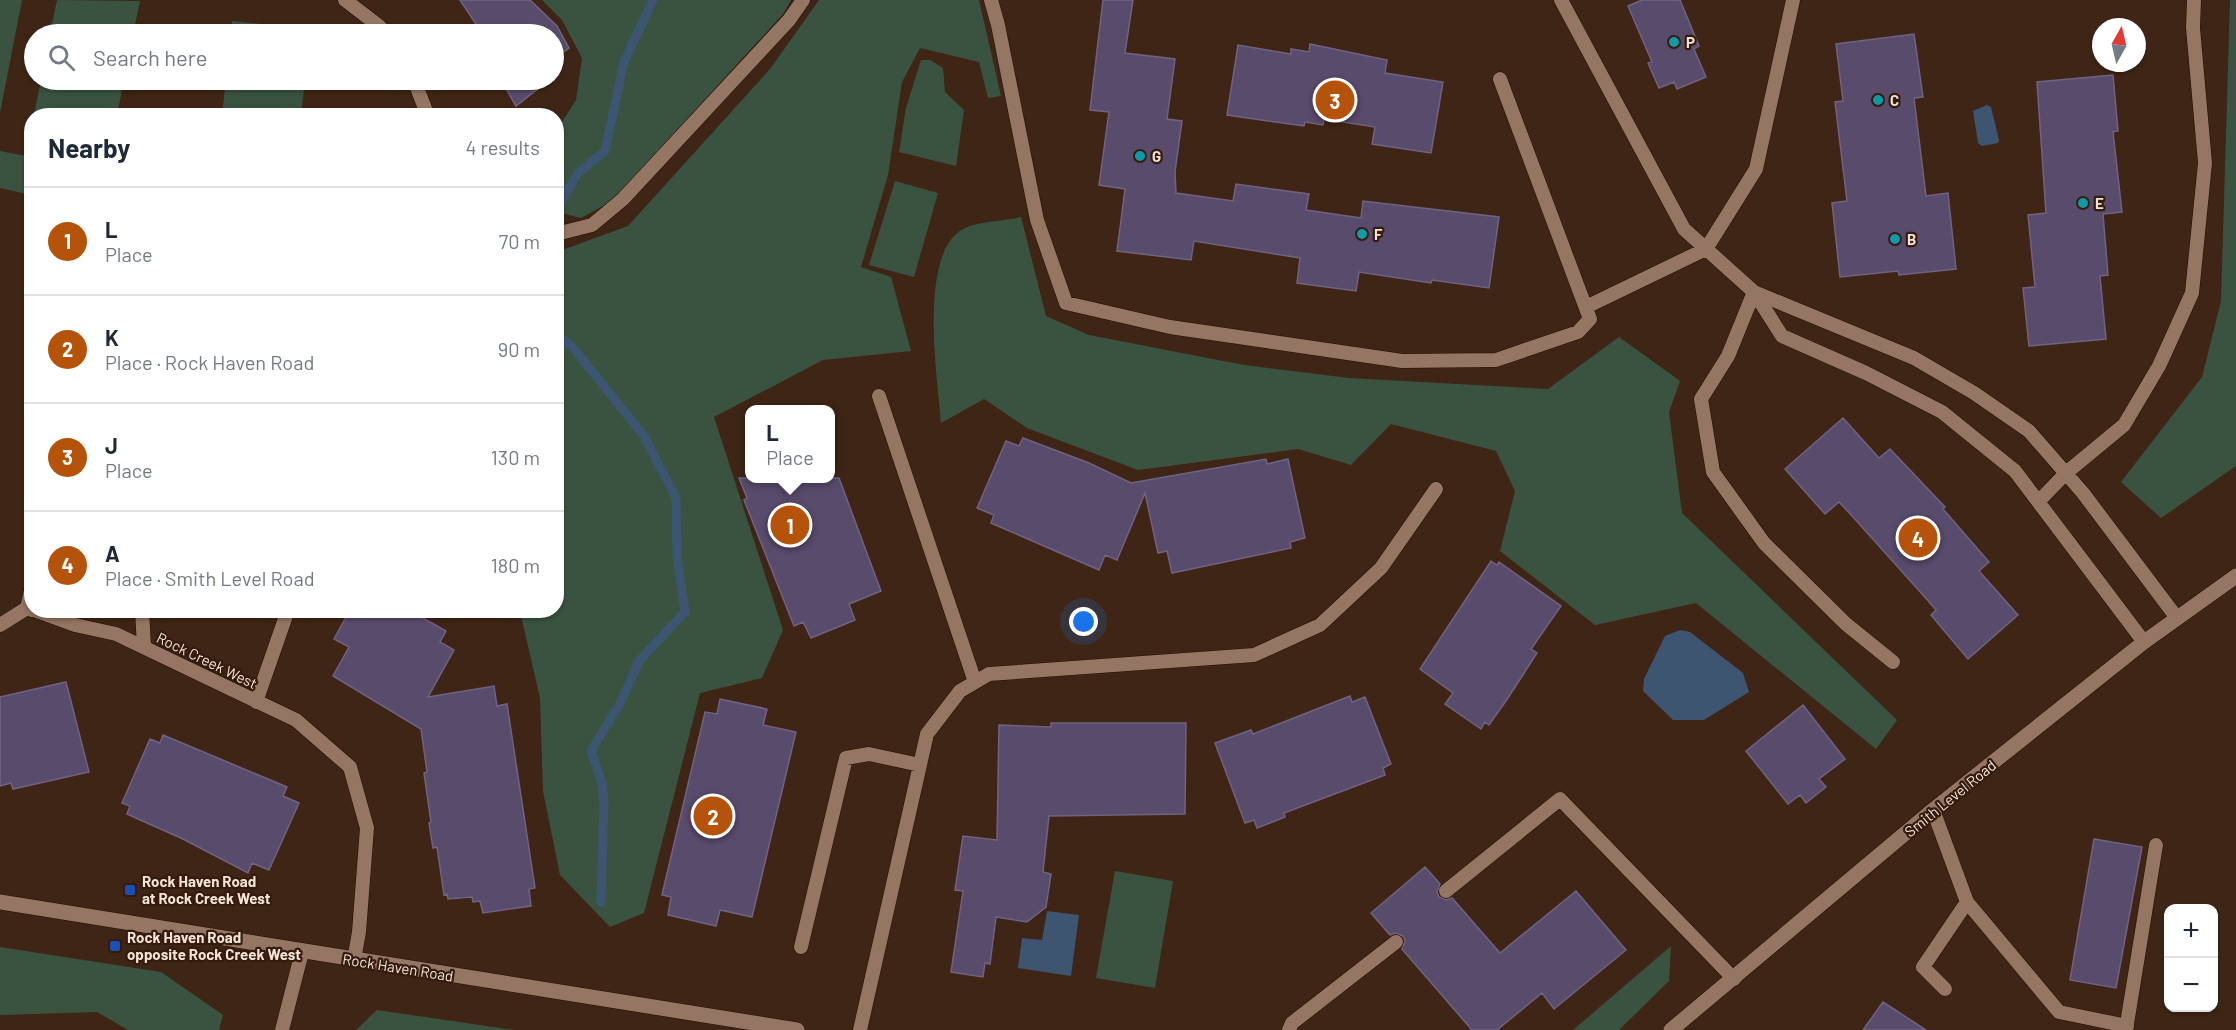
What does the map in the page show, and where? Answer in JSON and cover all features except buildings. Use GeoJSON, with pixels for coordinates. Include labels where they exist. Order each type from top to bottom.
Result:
{"type":"FeatureCollection","features":[{"type":"Feature","properties":{"kind":"street","name":"Smith Level Road"},"geometry":{"type":"LineString","coordinates":[[1671,1030],[1933,810],[2144,642],[2236,576]]}},
{"type":"Feature","properties":{"kind":"street","name":"Rock Haven Road"},"geometry":{"type":"LineString","coordinates":[[0,902],[797,1030]]}},
{"type":"Feature","properties":{"kind":"lane"},"geometry":{"type":"LineString","coordinates":[[345,0],[376,24]]}},
{"type":"Feature","properties":{"kind":"lane"},"geometry":{"type":"LineString","coordinates":[[564,232],[592,225],[623,199],[789,20],[803,0]]}},
{"type":"Feature","properties":{"kind":"lane"},"geometry":{"type":"LineString","coordinates":[[991,0],[1037,220],[1066,303],[1170,327],[1402,361],[1496,360],[1578,332],[1590,319],[1500,79]]}},
{"type":"Feature","properties":{"kind":"lane"},"geometry":{"type":"LineString","coordinates":[[1561,0],[1684,230],[1754,292],[1782,336],[1866,373],[1942,412],[2016,471],[2144,642]]}},
{"type":"Feature","properties":{"kind":"lane"},"geometry":{"type":"LineString","coordinates":[[1586,307],[1706,249],[1756,169],[1793,0]]}},
{"type":"Feature","properties":{"kind":"lane"},"geometry":{"type":"LineString","coordinates":[[2039,501],[2066,473],[2124,425],[2159,366],[2192,293],[2205,162],[2193,28],[2194,0]]}},
{"type":"Feature","properties":{"kind":"lane"},"geometry":{"type":"LineString","coordinates":[[418,90],[425,108]]}},
{"type":"Feature","properties":{"kind":"lane"},"geometry":{"type":"LineString","coordinates":[[1754,292],[1914,358],[1974,393],[2029,431],[2066,473],[2177,618]]}},
{"type":"Feature","properties":{"kind":"lane"},"geometry":{"type":"LineString","coordinates":[[1754,292],[1728,356],[1701,399],[1713,472],[1764,543],[1846,624],[1893,662]]}},
{"type":"Feature","properties":{"kind":"lane"},"geometry":{"type":"LineString","coordinates":[[879,396],[975,682]]}},
{"type":"Feature","properties":{"kind":"lane"},"geometry":{"type":"LineString","coordinates":[[860,1030],[927,734],[960,691],[989,674],[1254,655],[1320,625],[1381,568],[1436,489]]}},
{"type":"Feature","properties":{"kind":"lane"},"geometry":{"type":"LineString","coordinates":[[0,625],[24,613]]}},
{"type":"Feature","properties":{"kind":"lane","name":"Rock Creek West"},"geometry":{"type":"LineString","coordinates":[[54,618],[116,634],[296,720],[350,767],[367,828],[360,932],[354,960]]}},
{"type":"Feature","properties":{"kind":"lane","name":"Rock Creek West"},"geometry":{"type":"LineString","coordinates":[[142,618],[144,647]]}},
{"type":"Feature","properties":{"kind":"lane","name":"Rock Creek West"},"geometry":{"type":"LineString","coordinates":[[256,702],[285,618]]}},
{"type":"Feature","properties":{"kind":"lane"},"geometry":{"type":"LineString","coordinates":[[801,947],[846,759],[869,754],[920,765]]}},
{"type":"Feature","properties":{"kind":"lane"},"geometry":{"type":"LineString","coordinates":[[1446,891],[1560,799],[1734,979]]}},
{"type":"Feature","properties":{"kind":"lane"},"geometry":{"type":"LineString","coordinates":[[1933,810],[1966,902],[2059,1012],[2127,1028],[2156,845]]}},
{"type":"Feature","properties":{"kind":"lane"},"geometry":{"type":"LineString","coordinates":[[1945,989],[1923,967],[1966,902]]}},
{"type":"Feature","properties":{"kind":"lane"},"geometry":{"type":"LineString","coordinates":[[1289,1030],[1292,1023],[1396,942]]}},
{"type":"Feature","properties":{"kind":"lane"},"geometry":{"type":"LineString","coordinates":[[282,1030],[302,952]]}},
{"type":"Feature","properties":{"kind":"green space"},"geometry":{"type":"Polygon","coordinates":[[[0,0],[22,0],[0,113],[0,0]]]}},
{"type":"Feature","properties":{"kind":"green space"},"geometry":{"type":"Polygon","coordinates":[[[57,0],[140,1],[135,24],[52,24],[57,0]]]}},
{"type":"Feature","properties":{"kind":"green space"},"geometry":{"type":"Polygon","coordinates":[[[542,0],[791,0],[783,14],[612,201],[581,218],[564,214],[564,119],[576,100],[582,58],[562,20],[542,0]]]}},
{"type":"Feature","properties":{"kind":"green space"},"geometry":{"type":"Polygon","coordinates":[[[819,0],[979,0],[1001,96],[988,98],[979,62],[920,48],[902,82],[888,175],[861,267],[891,277],[911,351],[823,360],[714,417],[783,630],[762,678],[700,693],[644,913],[610,927],[560,875],[543,791],[540,698],[522,618],[564,618],[564,249],[628,226],[770,69],[819,0]]]}},
{"type":"Feature","properties":{"kind":"green space"},"geometry":{"type":"Polygon","coordinates":[[[2230,0],[2236,0],[2236,466],[2161,518],[2121,482],[2202,377],[2221,301],[2230,0]]]}},
{"type":"Feature","properties":{"kind":"green space"},"geometry":{"type":"Polygon","coordinates":[[[232,21],[262,24],[232,24],[232,21]]]}},
{"type":"Feature","properties":{"kind":"green space"},"geometry":{"type":"Polygon","coordinates":[[[921,60],[930,60],[943,68],[945,92],[964,110],[956,166],[899,152],[906,108],[921,60]]]}},
{"type":"Feature","properties":{"kind":"green space"},"geometry":{"type":"Polygon","coordinates":[[[39,90],[122,90],[118,108],[35,108],[39,90]]]}},
{"type":"Feature","properties":{"kind":"green space"},"geometry":{"type":"Polygon","coordinates":[[[225,90],[304,90],[302,108],[223,108],[225,90]]]}},
{"type":"Feature","properties":{"kind":"green space"},"geometry":{"type":"Polygon","coordinates":[[[0,151],[24,156],[24,193],[0,188],[0,151]]]}},
{"type":"Feature","properties":{"kind":"green space"},"geometry":{"type":"Polygon","coordinates":[[[895,181],[938,193],[914,277],[869,265],[895,181]]]}},
{"type":"Feature","properties":{"kind":"green space"},"geometry":{"type":"Polygon","coordinates":[[[1021,217],[1046,316],[1089,335],[1244,365],[1349,378],[1548,389],[1619,337],[1680,381],[1669,412],[1682,513],[1897,720],[1876,749],[1696,603],[1595,625],[1500,551],[1515,491],[1496,451],[1391,424],[1351,465],[1298,449],[1138,470],[1027,428],[984,399],[941,423],[934,347],[934,316],[941,260],[951,239],[967,227],[1021,217]]]}},
{"type":"Feature","properties":{"kind":"green space"},"geometry":{"type":"Polygon","coordinates":[[[1115,871],[1173,881],[1155,988],[1096,978],[1115,871]]]}},
{"type":"Feature","properties":{"kind":"green space"},"geometry":{"type":"Polygon","coordinates":[[[1671,946],[1669,981],[1619,1030],[1573,1030],[1671,946]]]}},
{"type":"Feature","properties":{"kind":"green space"},"geometry":{"type":"Polygon","coordinates":[[[0,947],[161,972],[223,1015],[219,1030],[128,1030],[97,1012],[0,1015],[0,947]]]}},
{"type":"Feature","properties":{"kind":"green space"},"geometry":{"type":"Polygon","coordinates":[[[377,1010],[514,1030],[356,1030],[377,1010]]]}},
{"type":"Feature","properties":{"kind":"water"},"geometry":{"type":"Polygon","coordinates":[[[1987,105],[1991,107],[1999,140],[1998,143],[1982,146],[1978,143],[1973,111],[1987,105]]]}},
{"type":"Feature","properties":{"kind":"water"},"geometry":{"type":"Polygon","coordinates":[[[1680,630],[1690,632],[1743,673],[1749,692],[1704,720],[1673,720],[1643,691],[1644,679],[1665,636],[1680,630]]]}},
{"type":"Feature","properties":{"kind":"water"},"geometry":{"type":"Polygon","coordinates":[[[1047,911],[1079,915],[1071,976],[1018,968],[1022,938],[1042,940],[1047,911]]]}},
{"type":"Feature","properties":{"kind":"waterway"},"geometry":{"type":"LineString","coordinates":[[564,197],[578,173],[605,151],[624,62],[653,0]]}},
{"type":"Feature","properties":{"kind":"waterway"},"geometry":{"type":"LineString","coordinates":[[564,341],[574,349],[644,436],[676,498],[677,558],[685,612],[640,660],[619,705],[591,751],[602,783],[604,803],[601,902]]}},
{"type":"Feature","properties":{"kind":"place","name":"P"},"geometry":{"type":"Point","coordinates":[1674,42]}},
{"type":"Feature","properties":{"kind":"place","name":"J"},"geometry":{"type":"Point","coordinates":[1335,100]}},
{"type":"Feature","properties":{"kind":"place","name":"C"},"geometry":{"type":"Point","coordinates":[1878,100]}},
{"type":"Feature","properties":{"kind":"place","name":"G"},"geometry":{"type":"Point","coordinates":[1140,156]}},
{"type":"Feature","properties":{"kind":"place","name":"E"},"geometry":{"type":"Point","coordinates":[2083,203]}},
{"type":"Feature","properties":{"kind":"place","name":"F"},"geometry":{"type":"Point","coordinates":[1362,234]}},
{"type":"Feature","properties":{"kind":"place","name":"B"},"geometry":{"type":"Point","coordinates":[1895,239]}},
{"type":"Feature","properties":{"kind":"place","name":"L"},"geometry":{"type":"Point","coordinates":[790,525]}},
{"type":"Feature","properties":{"kind":"place","name":"A"},"geometry":{"type":"Point","coordinates":[1918,538]}},
{"type":"Feature","properties":{"kind":"place","name":"K"},"geometry":{"type":"Point","coordinates":[713,816]}},
{"type":"Feature","properties":{"kind":"place","name":"Rock Haven Road at Rock Creek West"},"geometry":{"type":"Point","coordinates":[130,890]}},
{"type":"Feature","properties":{"kind":"place","name":"Rock Haven Road opposite Rock Creek West"},"geometry":{"type":"Point","coordinates":[115,946]}}]}
